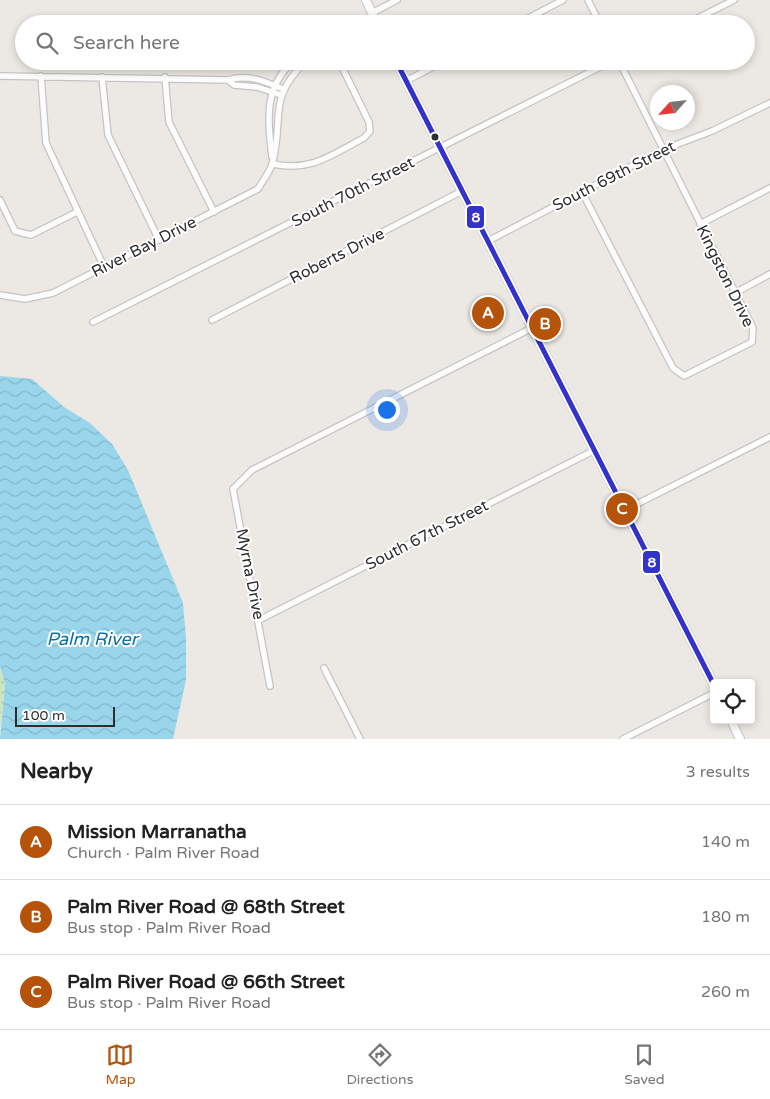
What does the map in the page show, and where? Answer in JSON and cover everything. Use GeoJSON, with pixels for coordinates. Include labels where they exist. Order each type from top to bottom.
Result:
{"type":"FeatureCollection","features":[{"type":"Feature","properties":{"kind":"street"},"geometry":{"type":"LineString","coordinates":[[366,0],[374,15]]}},
{"type":"Feature","properties":{"kind":"street"},"geometry":{"type":"LineString","coordinates":[[379,15],[397,0]]}},
{"type":"Feature","properties":{"kind":"street"},"geometry":{"type":"LineString","coordinates":[[534,15],[563,0]]}},
{"type":"Feature","properties":{"kind":"street"},"geometry":{"type":"LineString","coordinates":[[588,0],[596,15]]}},
{"type":"Feature","properties":{"kind":"street"},"geometry":{"type":"LineString","coordinates":[[704,15],[734,0]]}},
{"type":"Feature","properties":{"kind":"street"},"geometry":{"type":"LineString","coordinates":[[288,70],[276,86],[268,108],[272,164],[288,167],[310,165],[368,135],[370,132],[369,122],[343,70]]}},
{"type":"Feature","properties":{"kind":"street","name":"River Bay Drive"},"geometry":{"type":"LineString","coordinates":[[0,295],[24,299],[53,293],[258,189],[272,164],[279,131],[278,104],[283,88],[297,70]]}},
{"type":"Feature","properties":{"kind":"street"},"geometry":{"type":"LineString","coordinates":[[400,70],[711,679]]}},
{"type":"Feature","properties":{"kind":"street"},"geometry":{"type":"LineString","coordinates":[[406,81],[427,70]]}},
{"type":"Feature","properties":{"kind":"street","name":"South 70th Street"},"geometry":{"type":"LineString","coordinates":[[93,322],[594,70]]}},
{"type":"Feature","properties":{"kind":"street","name":"Kingston Drive"},"geometry":{"type":"LineString","coordinates":[[582,192],[673,368],[684,376],[752,342],[754,328],[662,150],[623,70]]}},
{"type":"Feature","properties":{"kind":"street"},"geometry":{"type":"LineString","coordinates":[[0,76],[164,77],[228,80],[241,76],[283,88]]}},
{"type":"Feature","properties":{"kind":"street"},"geometry":{"type":"LineString","coordinates":[[41,76],[46,143],[104,267]]}},
{"type":"Feature","properties":{"kind":"street"},"geometry":{"type":"LineString","coordinates":[[102,77],[108,136],[159,240]]}},
{"type":"Feature","properties":{"kind":"street"},"geometry":{"type":"LineString","coordinates":[[164,77],[170,122],[214,212]]}},
{"type":"Feature","properties":{"kind":"street"},"geometry":{"type":"LineString","coordinates":[[228,80],[234,85],[257,87],[281,95]]}},
{"type":"Feature","properties":{"kind":"street","name":"South 69th Street"},"geometry":{"type":"LineString","coordinates":[[488,241],[662,150],[712,131],[770,103]]}},
{"type":"Feature","properties":{"kind":"street"},"geometry":{"type":"LineString","coordinates":[[700,224],[770,188]]}},
{"type":"Feature","properties":{"kind":"street","name":"Roberts Drive"},"geometry":{"type":"LineString","coordinates":[[212,320],[462,191]]}},
{"type":"Feature","properties":{"kind":"street"},"geometry":{"type":"LineString","coordinates":[[0,200],[16,231],[31,235],[77,212]]}},
{"type":"Feature","properties":{"kind":"street"},"geometry":{"type":"LineString","coordinates":[[735,292],[770,274]]}},
{"type":"Feature","properties":{"kind":"street","name":"Myrna Drive"},"geometry":{"type":"LineString","coordinates":[[270,686],[233,489],[252,470],[532,328]]}},
{"type":"Feature","properties":{"kind":"street"},"geometry":{"type":"LineString","coordinates":[[625,510],[770,437]]}},
{"type":"Feature","properties":{"kind":"street","name":"South 67th Street"},"geometry":{"type":"LineString","coordinates":[[259,620],[594,450]]}},
{"type":"Feature","properties":{"kind":"street"},"geometry":{"type":"LineString","coordinates":[[324,668],[360,739]]}},
{"type":"Feature","properties":{"kind":"street"},"geometry":{"type":"LineString","coordinates":[[623,739],[710,695]]}},
{"type":"Feature","properties":{"kind":"street"},"geometry":{"type":"LineString","coordinates":[[733,724],[740,739]]}},
{"type":"Feature","properties":{"kind":"green space"},"geometry":{"type":"Polygon","coordinates":[[[0,666],[5,684],[0,731],[0,666]]]}},
{"type":"Feature","properties":{"kind":"water","name":"Palm River"},"geometry":{"type":"Polygon","coordinates":[[[0,376],[32,379],[64,407],[90,423],[112,444],[128,470],[183,603],[186,638],[186,680],[173,739],[0,739],[5,684],[0,666],[0,376]]]}},
{"type":"Feature","properties":{"kind":"transit line","name":"8"},"geometry":{"type":"LineString","coordinates":[[401,70],[711,679]]}},
{"type":"Feature","properties":{"kind":"place","name":"Mission Marranatha"},"geometry":{"type":"Point","coordinates":[488,313]}},
{"type":"Feature","properties":{"kind":"place","name":"Palm River Road @ 68th Street"},"geometry":{"type":"Point","coordinates":[545,324]}},
{"type":"Feature","properties":{"kind":"place","name":"Palm River Road @ 66th Street"},"geometry":{"type":"Point","coordinates":[622,509]}}]}
